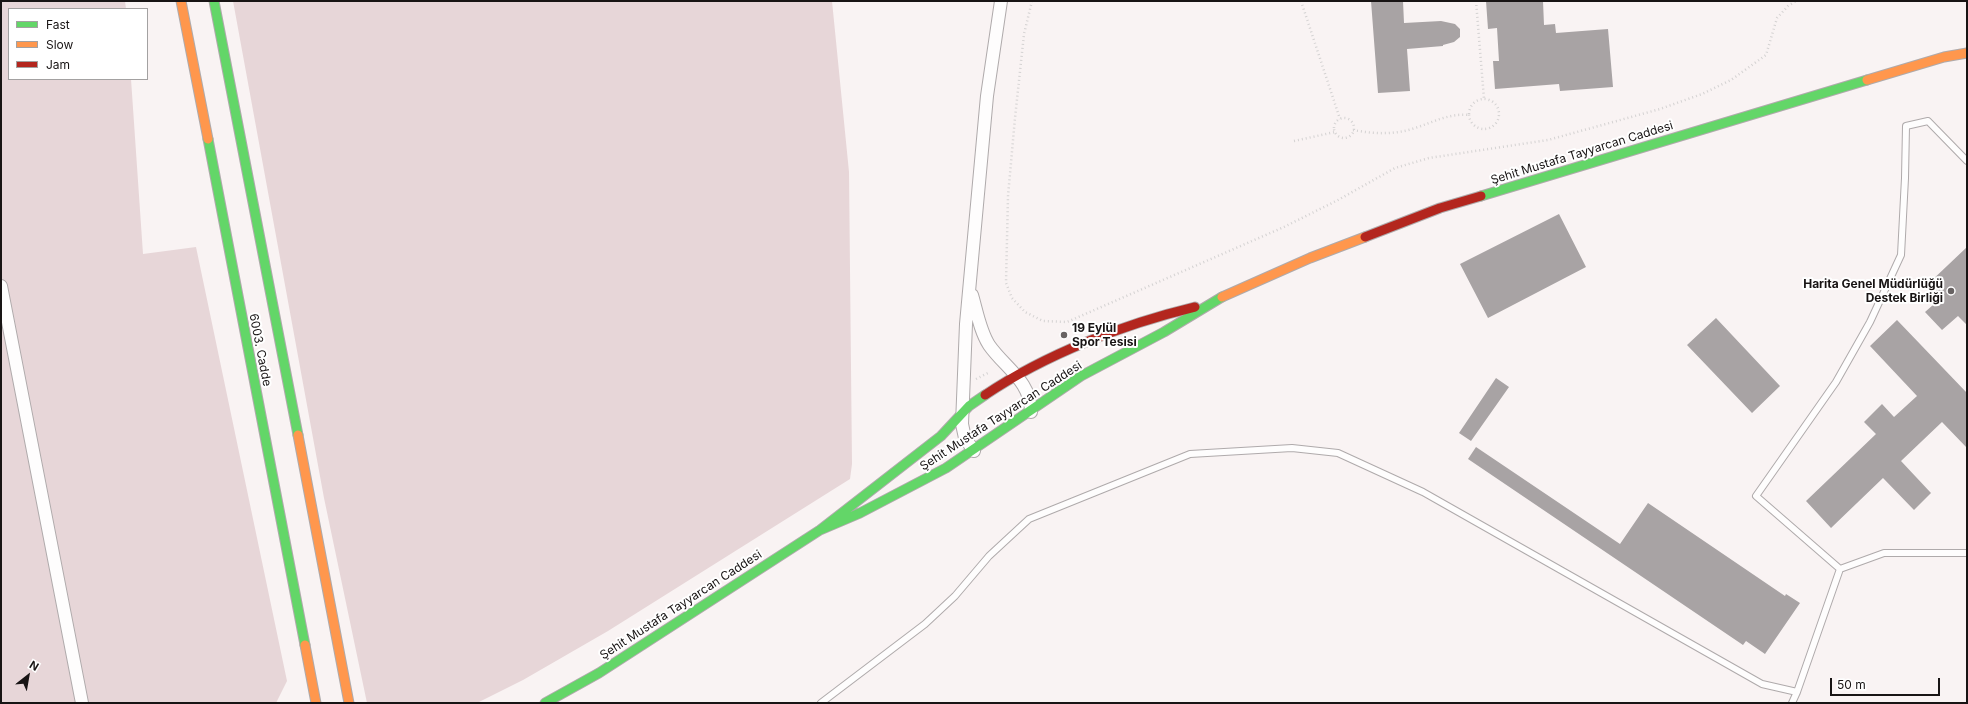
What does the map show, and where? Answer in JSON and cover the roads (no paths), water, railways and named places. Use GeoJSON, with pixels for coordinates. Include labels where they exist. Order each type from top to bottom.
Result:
{"type":"FeatureCollection","features":[{"type":"Feature","properties":{"kind":"main road","name":"6003. Cadde"},"geometry":{"type":"LineString","coordinates":[[181,1],[316,703]]}},
{"type":"Feature","properties":{"kind":"main road","name":"6003. Cadde"},"geometry":{"type":"LineString","coordinates":[[214,1],[237,115],[348,703]]}},
{"type":"Feature","properties":{"kind":"main road","name":"Şehit Mustafa Tayyarcan Caddesi"},"geometry":{"type":"LineString","coordinates":[[820,530],[900,494],[974,451],[1081,376],[1164,332],[1212,302],[1310,258],[1440,208],[1944,57],[1967,53]]}},
{"type":"Feature","properties":{"kind":"main road","name":"Şehit Mustafa Tayyarcan Caddesi"},"geometry":{"type":"LineString","coordinates":[[545,703],[553,701],[599,673],[820,530],[941,436],[962,412],[1017,375],[1067,350],[1102,335],[1161,315],[1212,302]]}},
{"type":"Feature","properties":{"kind":"main road"},"geometry":{"type":"LineString","coordinates":[[310,703],[313,692]]}},
{"type":"Feature","properties":{"kind":"street"},"geometry":{"type":"LineString","coordinates":[[974,451],[965,438],[962,412],[966,366],[966,324],[987,96],[1001,1]]}},
{"type":"Feature","properties":{"kind":"street"},"geometry":{"type":"LineString","coordinates":[[1,286],[82,703]]}},
{"type":"Feature","properties":{"kind":"street"},"geometry":{"type":"LineString","coordinates":[[970,288],[981,328],[988,344],[1017,375],[1028,395],[1031,412]]}},
{"type":"Feature","properties":{"kind":"lane"},"geometry":{"type":"LineString","coordinates":[[1840,569],[1756,496],[1836,382],[1870,322],[1901,255],[1906,126],[1928,121],[1967,161]]}},
{"type":"Feature","properties":{"kind":"lane"},"geometry":{"type":"LineString","coordinates":[[821,703],[925,624],[955,596],[989,556],[1029,520],[1190,454],[1292,448],[1338,453],[1423,492],[1762,684],[1797,692]]}},
{"type":"Feature","properties":{"kind":"lane"},"geometry":{"type":"LineString","coordinates":[[1840,569],[1884,553],[1967,553]]}},
{"type":"Feature","properties":{"kind":"lane"},"geometry":{"type":"LineString","coordinates":[[1792,703],[1840,569]]}},
{"type":"Feature","properties":{"kind":"place","name":"Harita Genel Müdürlüğü Destek Birliği"},"geometry":{"type":"Point","coordinates":[1951,291]}},
{"type":"Feature","properties":{"kind":"place","name":"19 Eylül Spor Tesisi"},"geometry":{"type":"Point","coordinates":[1064,335]}}]}
